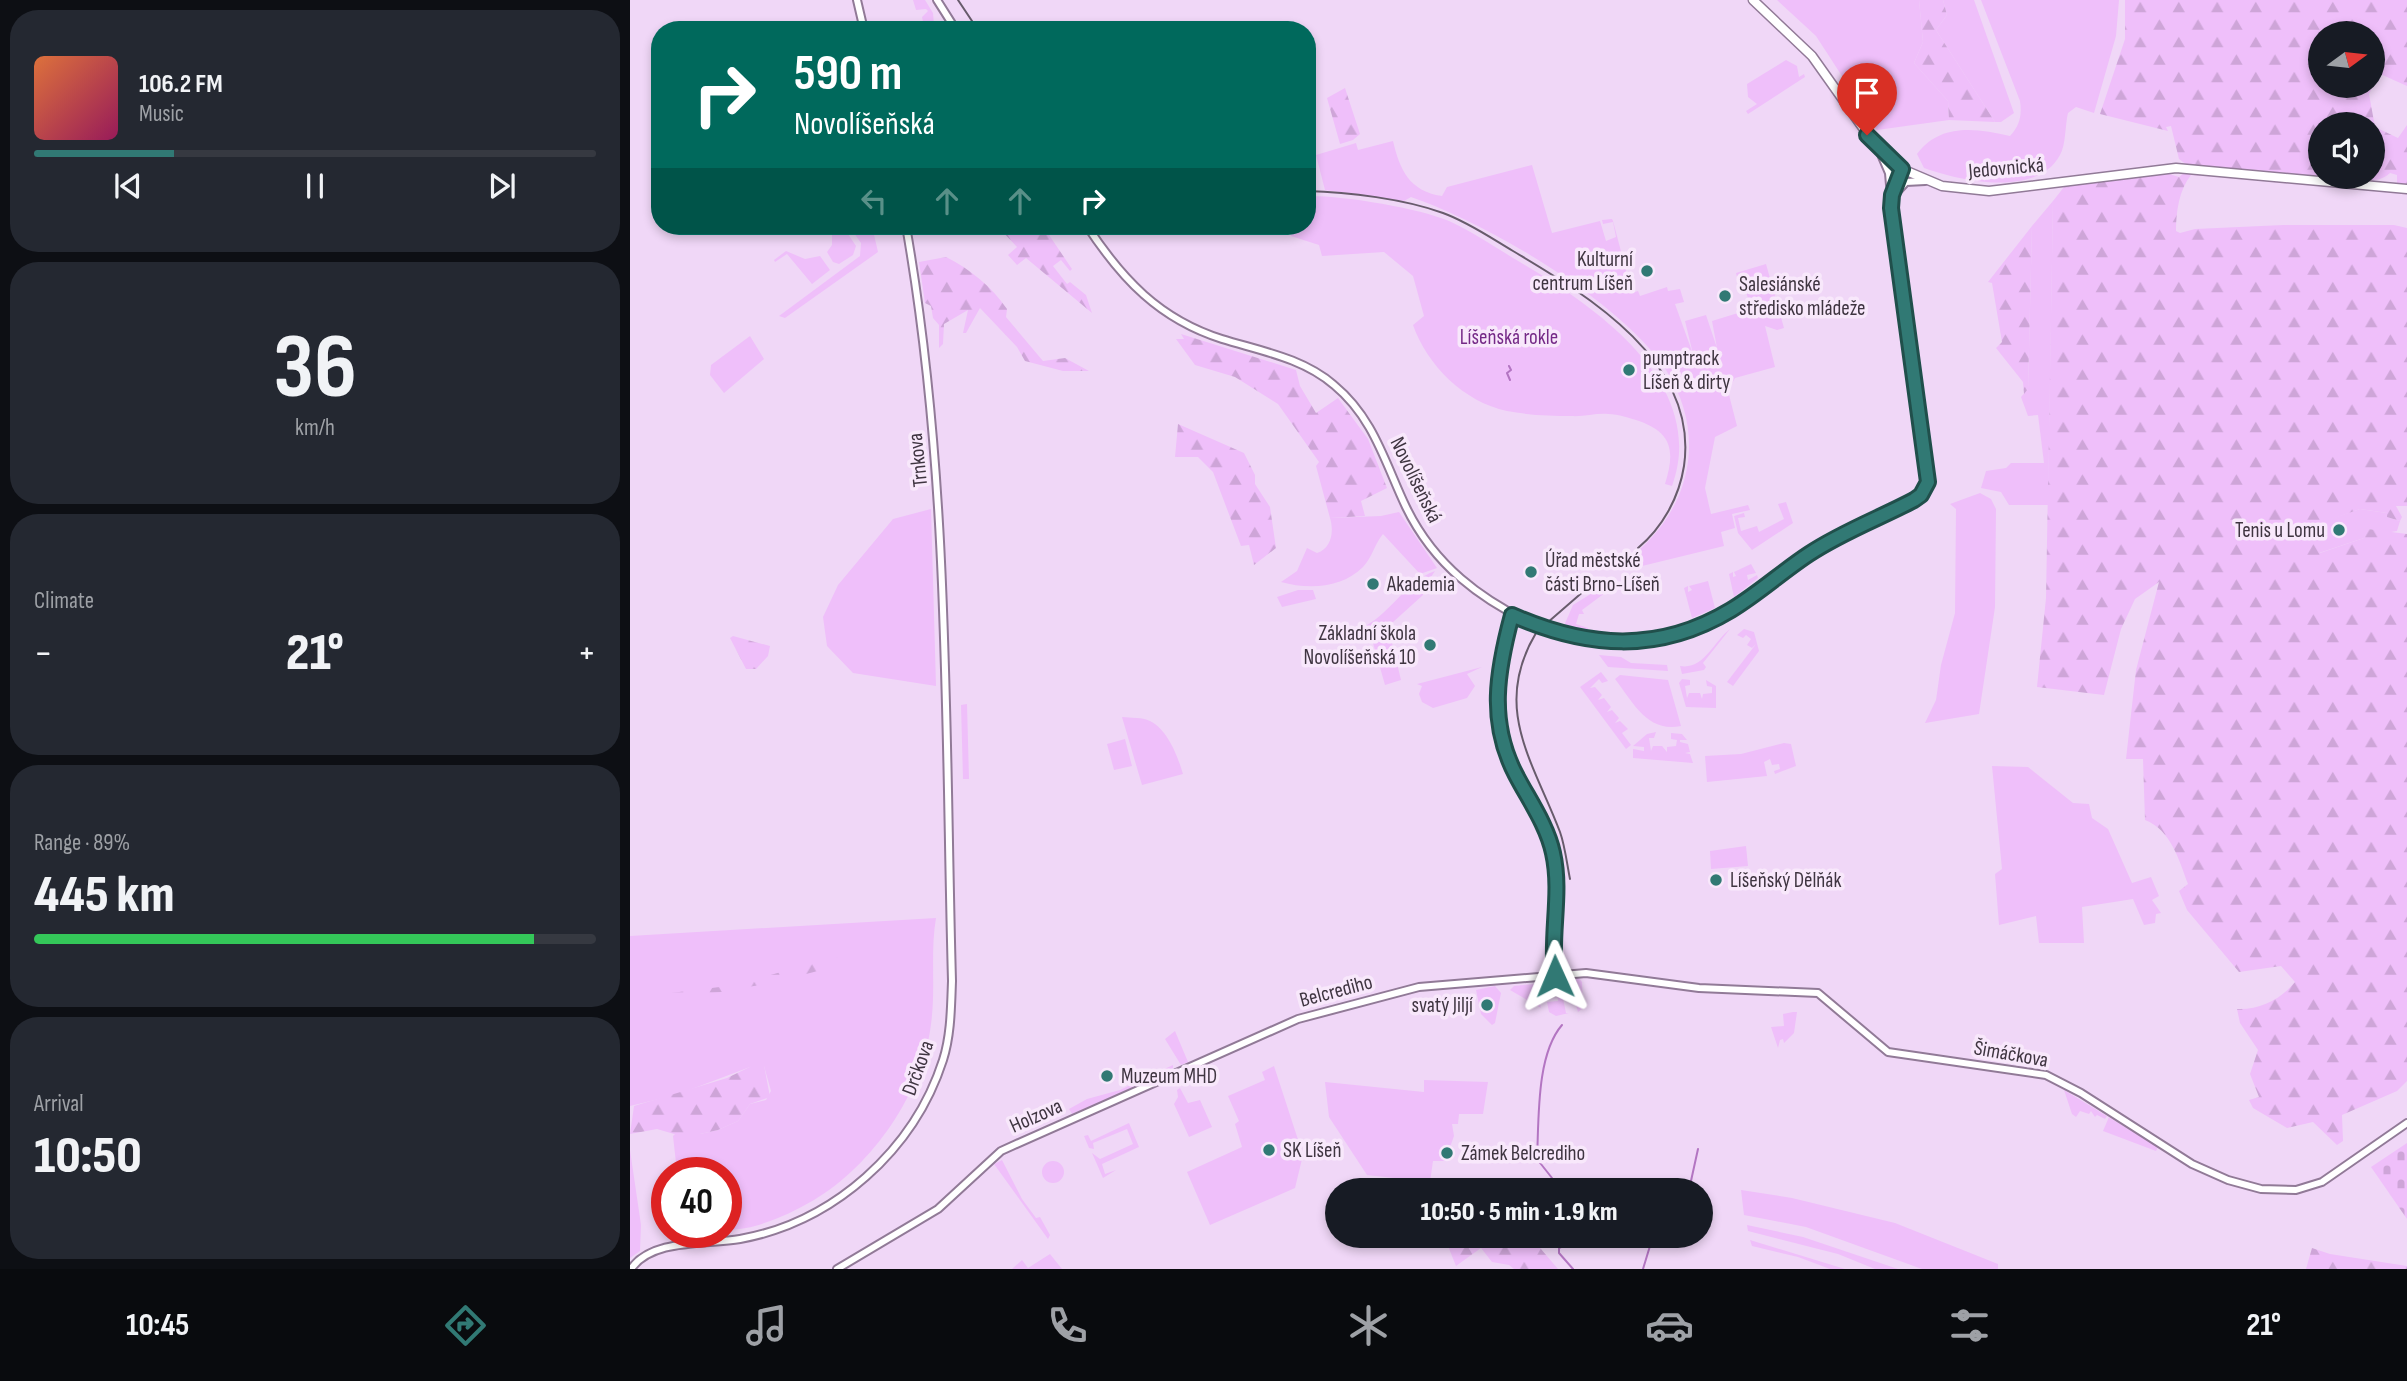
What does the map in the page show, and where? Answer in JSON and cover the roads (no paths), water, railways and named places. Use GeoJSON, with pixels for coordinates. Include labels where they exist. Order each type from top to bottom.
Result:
{"type":"FeatureCollection","features":[{"type":"Feature","properties":{"kind":"main road","name":"Jedovnická"},"geometry":{"type":"LineString","coordinates":[[1753,0],[1812,56],[1878,149],[1902,169],[1926,181],[1960,190],[1989,191],[2176,168],[2407,189]]}},
{"type":"Feature","properties":{"kind":"street"},"geometry":{"type":"LineString","coordinates":[[857,0],[862,21]]}},
{"type":"Feature","properties":{"kind":"street"},"geometry":{"type":"LineString","coordinates":[[937,0],[950,21]]}},
{"type":"Feature","properties":{"kind":"street"},"geometry":{"type":"LineString","coordinates":[[1878,149],[1890,176],[1891,198]]}},
{"type":"Feature","properties":{"kind":"street","name":"Novolíšeňská"},"geometry":{"type":"LineString","coordinates":[[1093,235],[1125,279],[1163,312],[1200,331],[1299,363],[1339,388],[1372,429],[1407,509],[1431,548],[1460,579],[1512,615],[1547,630],[1573,637],[1621,642],[1685,631],[1734,608],[1814,551],[1921,495],[1929,474],[1891,198],[1895,177],[1902,169]]}},
{"type":"Feature","properties":{"kind":"street"},"geometry":{"type":"LineString","coordinates":[[1891,198],[1901,185],[1926,181]]}},
{"type":"Feature","properties":{"kind":"street","name":"Trnkova"},"geometry":{"type":"LineString","coordinates":[[907,235],[922,334],[939,493],[945,692]]}},
{"type":"Feature","properties":{"kind":"street"},"geometry":{"type":"LineString","coordinates":[[1512,615],[1497,679],[1496,714],[1506,753],[1542,824],[1553,853],[1555,976]]}},
{"type":"Feature","properties":{"kind":"street","name":"Drčkova"},"geometry":{"type":"LineString","coordinates":[[631,1269],[638,1259],[652,1251],[742,1238],[813,1214],[842,1196],[889,1155],[925,1104],[943,1059],[950,1025],[952,981],[945,692]]}},
{"type":"Feature","properties":{"kind":"street","name":"Šimáčkova"},"geometry":{"type":"LineString","coordinates":[[1555,976],[1586,973],[1699,988],[1818,993],[1888,1052],[2046,1075],[2081,1093],[2192,1164],[2228,1180],[2261,1189],[2296,1190],[2322,1182],[2407,1124]]}},
{"type":"Feature","properties":{"kind":"street","name":"Belcrediho"},"geometry":{"type":"LineString","coordinates":[[1271,1032],[1298,1019],[1412,989],[1555,976]]}},
{"type":"Feature","properties":{"kind":"street","name":"Holzova"},"geometry":{"type":"LineString","coordinates":[[837,1269],[938,1209],[1001,1151],[1271,1032]]}},
{"type":"Feature","properties":{"kind":"waterway"},"geometry":{"type":"LineString","coordinates":[[1509,366],[1511,370],[1507,373],[1510,380]]}},
{"type":"Feature","properties":{"kind":"waterway"},"geometry":{"type":"LineString","coordinates":[[1552,1178],[1537,1159],[1540,1089],[1547,1053],[1562,1025]]}},
{"type":"Feature","properties":{"kind":"waterway"},"geometry":{"type":"LineString","coordinates":[[1692,1178],[1698,1149]]}},
{"type":"Feature","properties":{"kind":"waterway"},"geometry":{"type":"LineString","coordinates":[[1559,1248],[1559,1253],[1573,1269]]}},
{"type":"Feature","properties":{"kind":"waterway"},"geometry":{"type":"LineString","coordinates":[[1643,1269],[1649,1248]]}},
{"type":"Feature","properties":{"kind":"tram line"},"geometry":{"type":"LineString","coordinates":[[958,0],[972,21]]}},
{"type":"Feature","properties":{"kind":"tram line"},"geometry":{"type":"LineString","coordinates":[[1316,192],[1394,200],[1452,217],[1574,289],[1633,336],[1657,364],[1674,395],[1684,429],[1684,466],[1674,501],[1662,522],[1638,548]]}},
{"type":"Feature","properties":{"kind":"tram line"},"geometry":{"type":"LineString","coordinates":[[1547,623],[1585,590]]}},
{"type":"Feature","properties":{"kind":"tram line"},"geometry":{"type":"LineString","coordinates":[[1536,633],[1523,660],[1517,686],[1517,711],[1529,758],[1562,837],[1570,879]]}},
{"type":"Feature","properties":{"kind":"place","name":"Kulturní centrum Líšeň"},"geometry":{"type":"Point","coordinates":[1647,271]}},
{"type":"Feature","properties":{"kind":"place","name":"Salesiánské středisko mládeže"},"geometry":{"type":"Point","coordinates":[1725,296]}},
{"type":"Feature","properties":{"kind":"place","name":"pumptrack Líšeň & dirty"},"geometry":{"type":"Point","coordinates":[1629,370]}},
{"type":"Feature","properties":{"kind":"place","name":"Tenis u Lomu"},"geometry":{"type":"Point","coordinates":[2339,530]}},
{"type":"Feature","properties":{"kind":"place","name":"Úřad městské části Brno-Líšeň"},"geometry":{"type":"Point","coordinates":[1531,572]}},
{"type":"Feature","properties":{"kind":"place","name":"Akademia"},"geometry":{"type":"Point","coordinates":[1373,584]}},
{"type":"Feature","properties":{"kind":"place","name":"Základní škola Novolíšeňská 10"},"geometry":{"type":"Point","coordinates":[1430,645]}},
{"type":"Feature","properties":{"kind":"place","name":"Líšeňský Dělňák"},"geometry":{"type":"Point","coordinates":[1716,880]}},
{"type":"Feature","properties":{"kind":"place","name":"svatý Jiljí"},"geometry":{"type":"Point","coordinates":[1487,1005]}},
{"type":"Feature","properties":{"kind":"place","name":"Muzeum MHD"},"geometry":{"type":"Point","coordinates":[1107,1076]}},
{"type":"Feature","properties":{"kind":"place","name":"SK Líšeň"},"geometry":{"type":"Point","coordinates":[1269,1150]}},
{"type":"Feature","properties":{"kind":"place","name":"Zámek Belcrediho"},"geometry":{"type":"Point","coordinates":[1447,1153]}},
{"type":"Feature","properties":{"kind":"park label","name":"Líšeňská rokle"},"geometry":{"type":"Point","coordinates":[1509,337]}}]}
